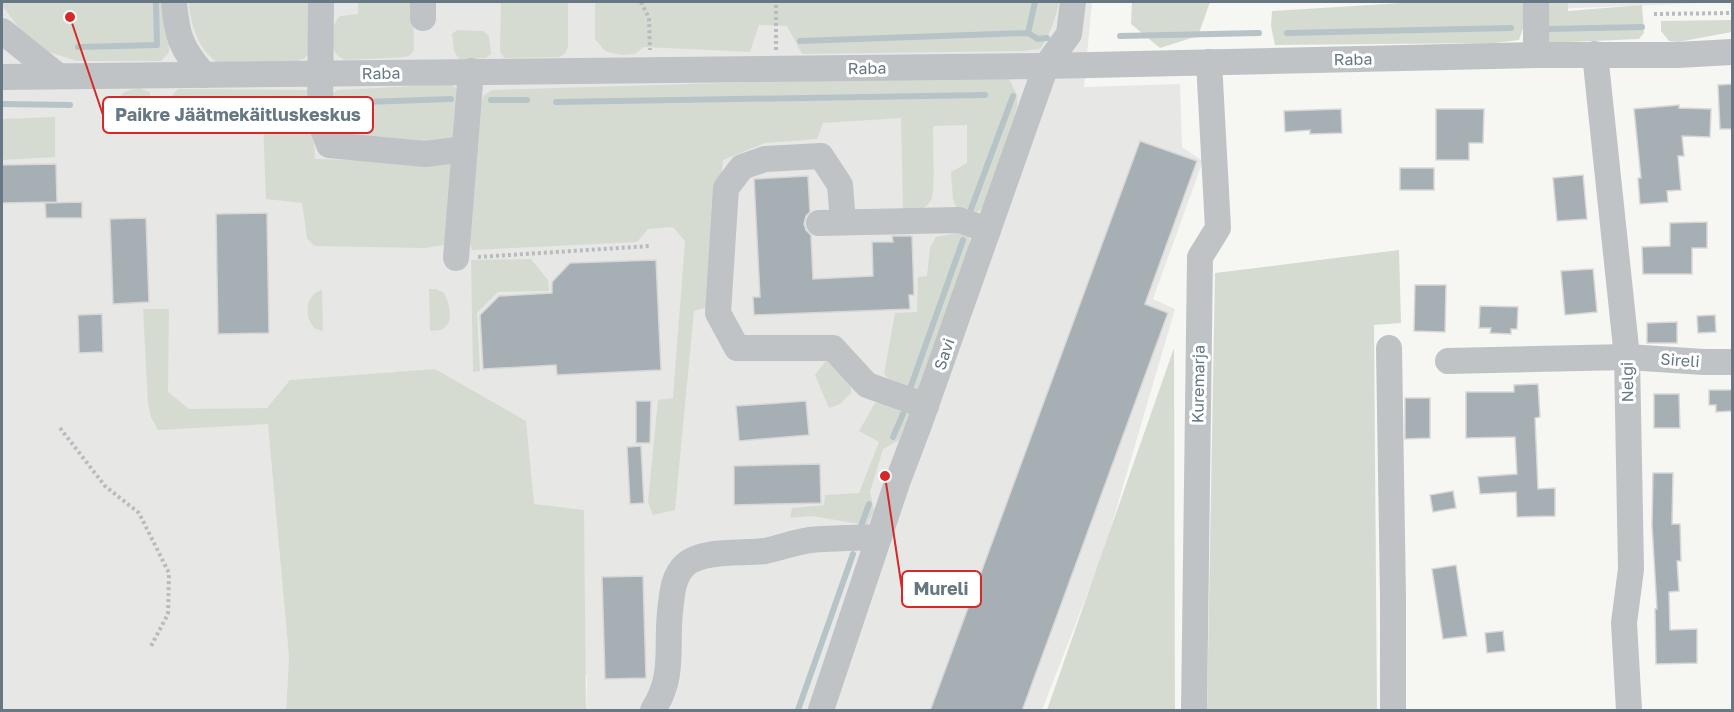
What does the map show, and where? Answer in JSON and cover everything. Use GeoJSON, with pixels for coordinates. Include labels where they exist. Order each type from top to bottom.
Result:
{"type":"FeatureCollection","features":[{"type":"Feature","properties":{"kind":"street"},"geometry":{"type":"LineString","coordinates":[[174,2],[177,28],[182,45],[204,75]]}},
{"type":"Feature","properties":{"kind":"street"},"geometry":{"type":"LineString","coordinates":[[321,2],[320,121],[329,146],[425,154],[465,149]]}},
{"type":"Feature","properties":{"kind":"street","name":"Savi"},"geometry":{"type":"LineString","coordinates":[[821,711],[879,537],[1046,66],[1069,34],[1073,2]]}},
{"type":"Feature","properties":{"kind":"street"},"geometry":{"type":"LineString","coordinates":[[1536,2],[1536,55]]}},
{"type":"Feature","properties":{"kind":"street"},"geometry":{"type":"LineString","coordinates":[[2,31],[58,76]]}},
{"type":"Feature","properties":{"kind":"street","name":"Raba"},"geometry":{"type":"LineString","coordinates":[[2,77],[1046,66],[1536,55],[1677,55],[1732,52]]}},
{"type":"Feature","properties":{"kind":"street","name":"Nelgi"},"geometry":{"type":"LineString","coordinates":[[1595,54],[1627,357],[1631,569],[1624,623],[1629,711]]}},
{"type":"Feature","properties":{"kind":"street","name":"Kuremarja"},"geometry":{"type":"LineString","coordinates":[[1194,711],[1200,257],[1218,228],[1209,62]]}},
{"type":"Feature","properties":{"kind":"street"},"geometry":{"type":"LineString","coordinates":[[456,258],[471,71]]}},
{"type":"Feature","properties":{"kind":"street"},"geometry":{"type":"LineString","coordinates":[[926,406],[867,385],[833,348],[737,348],[718,313],[726,188],[742,167],[765,159],[821,156],[840,185],[831,222],[959,220],[988,230]]}},
{"type":"Feature","properties":{"kind":"street"},"geometry":{"type":"LineString","coordinates":[[1389,348],[1393,711]]}},
{"type":"Feature","properties":{"kind":"street","name":"Sireli"},"geometry":{"type":"LineString","coordinates":[[1448,362],[1627,357],[1732,362]]}},
{"type":"Feature","properties":{"kind":"street"},"geometry":{"type":"LineString","coordinates":[[653,711],[662,697],[667,680],[672,592],[678,573],[686,564],[703,556],[767,550],[811,540],[879,537]]}},
{"type":"Feature","properties":{"kind":"path"},"geometry":{"type":"LineString","coordinates":[[640,2],[649,18],[650,70]]}},
{"type":"Feature","properties":{"kind":"path"},"geometry":{"type":"LineString","coordinates":[[775,69],[776,2]]}},
{"type":"Feature","properties":{"kind":"path"},"geometry":{"type":"LineString","coordinates":[[1654,14],[1732,14]]}},
{"type":"Feature","properties":{"kind":"path"},"geometry":{"type":"LineString","coordinates":[[456,258],[650,246]]}},
{"type":"Feature","properties":{"kind":"path"},"geometry":{"type":"LineString","coordinates":[[60,428],[105,486],[138,513],[169,573],[168,614],[150,648]]}},
{"type":"Feature","properties":{"kind":"shaded area"},"geometry":{"type":"Polygon","coordinates":[[[2,2],[1092,2],[1084,87],[1180,84],[1182,147],[1203,161],[1153,299],[1175,309],[1104,551],[1042,710],[586,710],[587,675],[289,657],[286,710],[2,710],[2,2]]]}},
{"type":"Feature","properties":{"kind":"shaded area"},"geometry":{"type":"Polygon","coordinates":[[[2,2],[168,2],[169,52],[161,61],[77,61],[49,52],[23,34],[2,2]]]}},
{"type":"Feature","properties":{"kind":"shaded area"},"geometry":{"type":"Polygon","coordinates":[[[189,2],[310,2],[312,48],[305,58],[297,61],[217,62],[207,53],[196,35],[189,2]]]}},
{"type":"Feature","properties":{"kind":"shaded area"},"geometry":{"type":"Polygon","coordinates":[[[358,2],[413,2],[414,50],[410,55],[347,60],[336,54],[332,41],[333,28],[340,16],[358,14],[358,2]]]}},
{"type":"Feature","properties":{"kind":"shaded area"},"geometry":{"type":"Polygon","coordinates":[[[501,2],[568,2],[568,47],[565,53],[560,57],[504,58],[500,51],[501,2]]]}},
{"type":"Feature","properties":{"kind":"shaded area"},"geometry":{"type":"Polygon","coordinates":[[[595,2],[1059,2],[1052,26],[1040,49],[802,54],[787,26],[759,25],[750,52],[644,47],[635,54],[622,55],[605,51],[595,39],[595,2]]]}},
{"type":"Feature","properties":{"kind":"shaded area"},"geometry":{"type":"Polygon","coordinates":[[[1132,2],[1210,2],[1198,36],[1160,48],[1131,24],[1132,2]]]}},
{"type":"Feature","properties":{"kind":"shaded area"},"geometry":{"type":"Polygon","coordinates":[[[1416,2],[1732,2],[1417,14],[1416,2]]]}},
{"type":"Feature","properties":{"kind":"shaded area"},"geometry":{"type":"Polygon","coordinates":[[[1419,2],[1525,2],[1526,20],[1519,40],[1495,43],[1275,45],[1271,26],[1272,11],[1419,2]]]}},
{"type":"Feature","properties":{"kind":"shaded area"},"geometry":{"type":"Polygon","coordinates":[[[1540,2],[1568,2],[1568,11],[1642,5],[1644,33],[1639,39],[1545,43],[1540,2]]]}},
{"type":"Feature","properties":{"kind":"shaded area"},"geometry":{"type":"Polygon","coordinates":[[[1732,20],[1732,32],[1678,42],[1669,41],[1661,31],[1661,21],[1732,20]]]}},
{"type":"Feature","properties":{"kind":"shaded area"},"geometry":{"type":"Polygon","coordinates":[[[457,30],[483,31],[489,36],[491,54],[486,58],[459,59],[454,51],[452,34],[457,30]]]}},
{"type":"Feature","properties":{"kind":"shaded area"},"geometry":{"type":"Polygon","coordinates":[[[986,75],[1009,79],[1017,95],[1017,107],[985,206],[976,213],[957,209],[953,200],[951,172],[967,163],[967,125],[933,126],[932,198],[924,208],[916,210],[903,211],[901,118],[823,123],[817,139],[765,143],[723,160],[708,307],[694,311],[675,510],[653,515],[648,502],[658,400],[673,398],[685,241],[673,227],[648,229],[637,242],[472,250],[469,241],[478,108],[484,95],[492,90],[986,75]]]}},
{"type":"Feature","properties":{"kind":"shaded area"},"geometry":{"type":"Polygon","coordinates":[[[451,84],[458,90],[453,137],[444,144],[343,139],[334,132],[327,96],[338,90],[451,84]]]}},
{"type":"Feature","properties":{"kind":"shaded area"},"geometry":{"type":"Polygon","coordinates":[[[139,88],[150,92],[151,108],[146,113],[135,117],[118,109],[119,99],[123,93],[139,88]]]}},
{"type":"Feature","properties":{"kind":"shaded area"},"geometry":{"type":"Polygon","coordinates":[[[178,89],[307,90],[311,94],[315,159],[451,164],[450,232],[444,245],[425,248],[314,246],[307,238],[302,203],[266,199],[263,121],[175,123],[173,94],[178,89]]]}},
{"type":"Feature","properties":{"kind":"shaded area"},"geometry":{"type":"Polygon","coordinates":[[[55,117],[55,157],[2,160],[2,119],[55,117]]]}},
{"type":"Feature","properties":{"kind":"shaded area"},"geometry":{"type":"Polygon","coordinates":[[[956,233],[969,237],[970,246],[922,386],[915,391],[896,385],[884,374],[895,313],[917,312],[918,277],[927,276],[930,248],[936,237],[956,233]]]}},
{"type":"Feature","properties":{"kind":"shaded area"},"geometry":{"type":"Polygon","coordinates":[[[1399,250],[1401,323],[1374,325],[1377,710],[1207,710],[1215,273],[1399,250]]]}},
{"type":"Feature","properties":{"kind":"shaded area"},"geometry":{"type":"Polygon","coordinates":[[[531,259],[548,280],[549,291],[498,292],[477,313],[480,371],[473,372],[471,260],[531,259]]]}},
{"type":"Feature","properties":{"kind":"shaded area"},"geometry":{"type":"Polygon","coordinates":[[[429,289],[436,289],[444,293],[448,302],[450,318],[446,327],[441,330],[430,331],[429,289]]]}},
{"type":"Feature","properties":{"kind":"shaded area"},"geometry":{"type":"Polygon","coordinates":[[[322,290],[323,331],[315,329],[308,313],[309,301],[322,290]]]}},
{"type":"Feature","properties":{"kind":"shaded area"},"geometry":{"type":"Polygon","coordinates":[[[143,309],[169,309],[168,392],[189,409],[267,408],[290,380],[435,369],[526,421],[534,504],[584,510],[586,710],[286,710],[289,656],[268,424],[158,430],[151,417],[148,404],[143,309]]]}},
{"type":"Feature","properties":{"kind":"shaded area"},"geometry":{"type":"Polygon","coordinates":[[[1174,348],[1175,710],[1047,710],[1174,348]]]}},
{"type":"Feature","properties":{"kind":"shaded area"},"geometry":{"type":"Polygon","coordinates":[[[827,359],[851,380],[851,393],[840,404],[829,408],[815,375],[827,359]]]}},
{"type":"Feature","properties":{"kind":"shaded area"},"geometry":{"type":"Polygon","coordinates":[[[875,403],[895,404],[911,411],[899,440],[883,449],[870,492],[874,511],[867,525],[811,516],[790,518],[792,508],[824,505],[825,495],[859,493],[879,442],[859,431],[875,403]]]}},
{"type":"Feature","properties":{"kind":"building"},"geometry":{"type":"Polygon","coordinates":[[[1732,84],[1732,129],[1720,129],[1718,85],[1732,84]]]}},
{"type":"Feature","properties":{"kind":"building"},"geometry":{"type":"Polygon","coordinates":[[[1679,105],[1679,108],[1711,109],[1710,137],[1682,136],[1684,156],[1678,156],[1681,190],[1667,191],[1668,202],[1640,204],[1638,178],[1641,178],[1634,109],[1679,105]]]}},
{"type":"Feature","properties":{"kind":"building"},"geometry":{"type":"Polygon","coordinates":[[[1341,109],[1342,133],[1310,134],[1310,130],[1285,132],[1284,111],[1341,109]]]}},
{"type":"Feature","properties":{"kind":"building"},"geometry":{"type":"Polygon","coordinates":[[[1436,109],[1484,109],[1483,143],[1469,143],[1469,160],[1436,160],[1436,109]]]}},
{"type":"Feature","properties":{"kind":"building"},"geometry":{"type":"Polygon","coordinates":[[[1140,141],[1197,161],[1145,304],[1168,313],[1022,711],[930,711],[1140,141]]]}},
{"type":"Feature","properties":{"kind":"building"},"geometry":{"type":"Polygon","coordinates":[[[56,164],[57,202],[2,203],[2,165],[56,164]]]}},
{"type":"Feature","properties":{"kind":"building"},"geometry":{"type":"Polygon","coordinates":[[[1400,168],[1434,168],[1434,190],[1400,190],[1400,168]]]}},
{"type":"Feature","properties":{"kind":"building"},"geometry":{"type":"Polygon","coordinates":[[[1583,175],[1587,219],[1557,221],[1553,178],[1583,175]]]}},
{"type":"Feature","properties":{"kind":"building"},"geometry":{"type":"Polygon","coordinates":[[[808,176],[810,212],[804,224],[811,235],[813,279],[873,276],[872,242],[893,242],[892,236],[912,236],[914,295],[909,295],[910,309],[754,315],[753,297],[760,297],[754,179],[808,176]]]}},
{"type":"Feature","properties":{"kind":"building"},"geometry":{"type":"Polygon","coordinates":[[[82,202],[82,218],[46,218],[45,203],[82,202]]]}},
{"type":"Feature","properties":{"kind":"building"},"geometry":{"type":"Polygon","coordinates":[[[267,213],[269,333],[218,334],[216,214],[267,213]]]}},
{"type":"Feature","properties":{"kind":"building"},"geometry":{"type":"Polygon","coordinates":[[[146,218],[149,302],[113,304],[110,219],[146,218]]]}},
{"type":"Feature","properties":{"kind":"building"},"geometry":{"type":"Polygon","coordinates":[[[1707,222],[1707,248],[1692,248],[1692,274],[1643,274],[1642,247],[1670,246],[1670,223],[1707,222]]]}},
{"type":"Feature","properties":{"kind":"building"},"geometry":{"type":"Polygon","coordinates":[[[656,260],[661,370],[557,375],[556,365],[483,369],[480,315],[499,296],[552,293],[552,282],[570,263],[656,260]]]}},
{"type":"Feature","properties":{"kind":"building"},"geometry":{"type":"Polygon","coordinates":[[[1593,269],[1597,312],[1565,315],[1561,271],[1593,269]]]}},
{"type":"Feature","properties":{"kind":"building"},"geometry":{"type":"Polygon","coordinates":[[[1415,285],[1446,285],[1445,332],[1414,331],[1415,285]]]}},
{"type":"Feature","properties":{"kind":"building"},"geometry":{"type":"Polygon","coordinates":[[[1480,306],[1518,307],[1517,329],[1511,329],[1511,334],[1490,333],[1491,328],[1479,328],[1480,306]]]}},
{"type":"Feature","properties":{"kind":"building"},"geometry":{"type":"Polygon","coordinates":[[[102,314],[103,352],[79,353],[78,315],[102,314]]]}},
{"type":"Feature","properties":{"kind":"building"},"geometry":{"type":"Polygon","coordinates":[[[1715,315],[1716,332],[1698,333],[1697,316],[1715,315]]]}},
{"type":"Feature","properties":{"kind":"building"},"geometry":{"type":"Polygon","coordinates":[[[1677,322],[1677,343],[1647,343],[1647,323],[1677,322]]]}},
{"type":"Feature","properties":{"kind":"building"},"geometry":{"type":"Polygon","coordinates":[[[1538,384],[1540,417],[1535,418],[1538,489],[1555,488],[1555,516],[1517,517],[1516,492],[1480,494],[1478,477],[1517,474],[1515,437],[1466,438],[1466,392],[1514,392],[1514,385],[1538,384]]]}},
{"type":"Feature","properties":{"kind":"building"},"geometry":{"type":"Polygon","coordinates":[[[1709,390],[1732,390],[1732,411],[1716,412],[1716,405],[1709,405],[1709,390]]]}},
{"type":"Feature","properties":{"kind":"building"},"geometry":{"type":"Polygon","coordinates":[[[1654,394],[1679,394],[1680,428],[1654,428],[1654,394]]]}},
{"type":"Feature","properties":{"kind":"building"},"geometry":{"type":"Polygon","coordinates":[[[1405,398],[1430,398],[1430,438],[1405,439],[1405,398]]]}},
{"type":"Feature","properties":{"kind":"building"},"geometry":{"type":"Polygon","coordinates":[[[636,401],[651,401],[650,443],[636,443],[636,401]]]}},
{"type":"Feature","properties":{"kind":"building"},"geometry":{"type":"Polygon","coordinates":[[[806,401],[809,435],[739,441],[736,406],[806,401]]]}},
{"type":"Feature","properties":{"kind":"building"},"geometry":{"type":"Polygon","coordinates":[[[641,446],[644,503],[630,504],[627,447],[641,446]]]}},
{"type":"Feature","properties":{"kind":"building"},"geometry":{"type":"Polygon","coordinates":[[[820,464],[821,503],[734,505],[734,466],[820,464]]]}},
{"type":"Feature","properties":{"kind":"building"},"geometry":{"type":"Polygon","coordinates":[[[1653,473],[1673,473],[1672,524],[1680,524],[1681,561],[1677,561],[1679,591],[1669,592],[1670,630],[1697,629],[1697,663],[1656,664],[1655,609],[1657,609],[1652,525],[1653,473]]]}},
{"type":"Feature","properties":{"kind":"building"},"geometry":{"type":"Polygon","coordinates":[[[1453,491],[1456,508],[1433,512],[1430,495],[1453,491]]]}},
{"type":"Feature","properties":{"kind":"building"},"geometry":{"type":"Polygon","coordinates":[[[1456,565],[1467,636],[1443,639],[1432,569],[1456,565]]]}},
{"type":"Feature","properties":{"kind":"building"},"geometry":{"type":"Polygon","coordinates":[[[643,576],[646,678],[605,679],[602,577],[643,576]]]}},
{"type":"Feature","properties":{"kind":"building"},"geometry":{"type":"Polygon","coordinates":[[[1503,631],[1505,651],[1487,653],[1485,633],[1503,631]]]}},
{"type":"Feature","properties":{"kind":"waterway"},"geometry":{"type":"LineString","coordinates":[[78,47],[157,45],[156,2]]}},
{"type":"Feature","properties":{"kind":"waterway"},"geometry":{"type":"LineString","coordinates":[[1028,33],[1035,2]]}},
{"type":"Feature","properties":{"kind":"waterway"},"geometry":{"type":"LineString","coordinates":[[1548,29],[1642,27]]}},
{"type":"Feature","properties":{"kind":"waterway"},"geometry":{"type":"LineString","coordinates":[[1287,33],[1511,28]]}},
{"type":"Feature","properties":{"kind":"waterway"},"geometry":{"type":"LineString","coordinates":[[800,41],[1028,33],[1038,39],[1047,38]]}},
{"type":"Feature","properties":{"kind":"waterway"},"geometry":{"type":"LineString","coordinates":[[1120,36],[1259,33]]}},
{"type":"Feature","properties":{"kind":"waterway"},"geometry":{"type":"LineString","coordinates":[[556,102],[985,95]]}},
{"type":"Feature","properties":{"kind":"waterway"},"geometry":{"type":"LineString","coordinates":[[971,209],[1013,96]]}},
{"type":"Feature","properties":{"kind":"waterway"},"geometry":{"type":"LineString","coordinates":[[336,103],[451,99]]}},
{"type":"Feature","properties":{"kind":"waterway"},"geometry":{"type":"LineString","coordinates":[[491,100],[527,100]]}},
{"type":"Feature","properties":{"kind":"waterway"},"geometry":{"type":"LineString","coordinates":[[123,103],[144,102]]}},
{"type":"Feature","properties":{"kind":"waterway"},"geometry":{"type":"LineString","coordinates":[[184,102],[305,104]]}},
{"type":"Feature","properties":{"kind":"waterway"},"geometry":{"type":"LineString","coordinates":[[2,104],[70,105]]}},
{"type":"Feature","properties":{"kind":"waterway"},"geometry":{"type":"LineString","coordinates":[[911,386],[963,240]]}},
{"type":"Feature","properties":{"kind":"waterway"},"geometry":{"type":"LineString","coordinates":[[893,437],[903,414]]}},
{"type":"Feature","properties":{"kind":"waterway"},"geometry":{"type":"LineString","coordinates":[[861,526],[869,504]]}},
{"type":"Feature","properties":{"kind":"waterway"},"geometry":{"type":"LineString","coordinates":[[798,710],[853,554]]}},
{"type":"Feature","properties":{"kind":"place","name":"Paikre Jäätmekäitluskeskus"},"geometry":{"type":"Point","coordinates":[70,17]}},
{"type":"Feature","properties":{"kind":"place","name":"Mureli"},"geometry":{"type":"Point","coordinates":[885,476]}}]}
